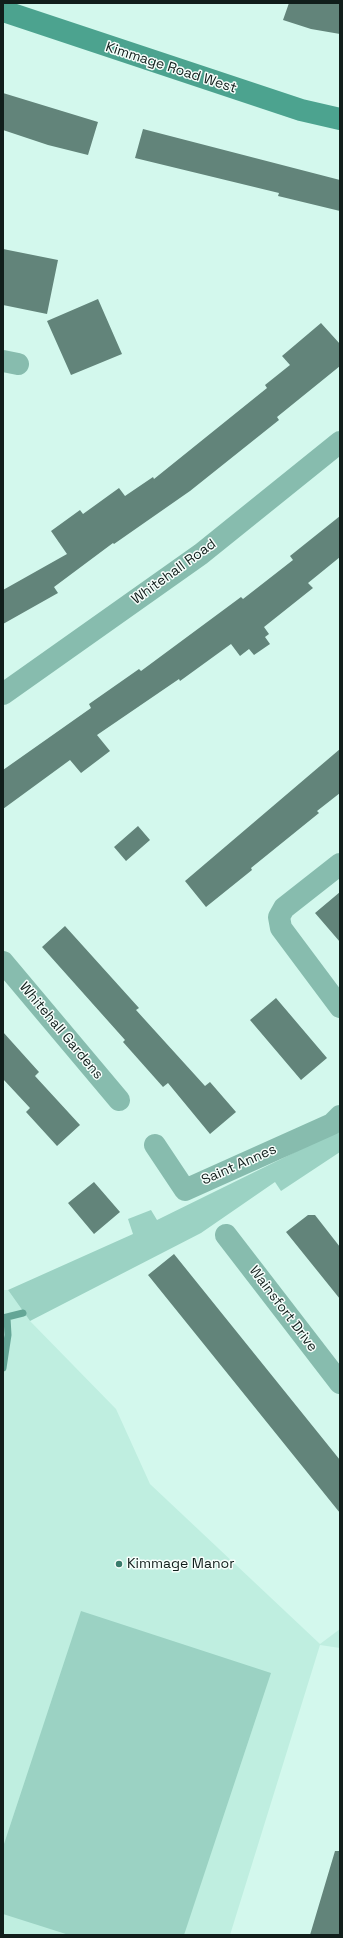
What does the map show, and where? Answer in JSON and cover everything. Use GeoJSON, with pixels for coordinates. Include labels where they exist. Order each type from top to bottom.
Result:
{"type":"FeatureCollection","features":[{"type":"Feature","properties":{"kind":"main road","name":"Kimmage Road West"},"geometry":{"type":"LineString","coordinates":[[3,11],[301,110],[340,119]]}},
{"type":"Feature","properties":{"kind":"street","name":"Whitehall Road"},"geometry":{"type":"LineString","coordinates":[[3,694],[201,554],[340,442]]}},
{"type":"Feature","properties":{"kind":"street"},"geometry":{"type":"LineString","coordinates":[[340,864],[284,908],[279,917],[281,928],[340,1007]]}},
{"type":"Feature","properties":{"kind":"street","name":"Whitehall Gardens"},"geometry":{"type":"LineString","coordinates":[[3,962],[119,1100]]}},
{"type":"Feature","properties":{"kind":"street","name":"Saint Annes"},"geometry":{"type":"LineString","coordinates":[[155,1145],[185,1190],[332,1124],[340,1116]]}},
{"type":"Feature","properties":{"kind":"street","name":"Wainsfort Drive"},"geometry":{"type":"LineString","coordinates":[[226,1235],[340,1383]]}},
{"type":"Feature","properties":{"kind":"shaded area"},"geometry":{"type":"Polygon","coordinates":[[[340,1130],[340,1152],[281,1191],[275,1182],[201,1233],[30,1321],[8,1290],[133,1234],[128,1219],[151,1210],[157,1220],[340,1130]]]}},
{"type":"Feature","properties":{"kind":"shaded area","name":"Kimmage Manor"},"geometry":{"type":"Polygon","coordinates":[[[3,1290],[8,1290],[30,1321],[116,1409],[150,1484],[320,1644],[340,1629],[340,1648],[320,1645],[230,1935],[3,1935],[3,1290]]]}},
{"type":"Feature","properties":{"kind":"shaded area"},"geometry":{"type":"Polygon","coordinates":[[[81,1611],[271,1673],[184,1935],[69,1935],[3,1914],[3,1847],[81,1611]]]}},
{"type":"Feature","properties":{"kind":"building"},"geometry":{"type":"Polygon","coordinates":[[[289,3],[340,3],[340,34],[311,29],[283,20],[289,3]]]}},
{"type":"Feature","properties":{"kind":"building"},"geometry":{"type":"Polygon","coordinates":[[[3,93],[98,122],[88,155],[48,145],[3,130],[3,93]]]}},
{"type":"Feature","properties":{"kind":"building"},"geometry":{"type":"Polygon","coordinates":[[[143,129],[340,180],[340,211],[278,196],[279,193],[135,158],[143,129]]]}},
{"type":"Feature","properties":{"kind":"building"},"geometry":{"type":"Polygon","coordinates":[[[3,249],[58,260],[47,314],[3,305],[3,249]]]}},
{"type":"Feature","properties":{"kind":"building"},"geometry":{"type":"Polygon","coordinates":[[[98,299],[122,354],[71,375],[47,321],[98,299]]]}},
{"type":"Feature","properties":{"kind":"building"},"geometry":{"type":"Polygon","coordinates":[[[321,323],[340,344],[340,366],[277,417],[279,420],[190,491],[114,544],[113,543],[54,587],[58,593],[3,624],[3,590],[67,554],[51,531],[80,510],[83,514],[119,488],[125,496],[153,477],[154,479],[267,388],[265,385],[290,365],[282,356],[321,323]]]}},
{"type":"Feature","properties":{"kind":"building"},"geometry":{"type":"Polygon","coordinates":[[[340,516],[340,557],[308,583],[313,588],[264,627],[269,634],[265,637],[270,644],[254,655],[249,649],[240,656],[231,644],[180,681],[179,679],[97,735],[110,751],[81,773],[70,760],[3,809],[3,770],[91,708],[89,704],[139,669],[141,671],[241,597],[243,599],[293,560],[290,556],[340,516]]]}},
{"type":"Feature","properties":{"kind":"building"},"geometry":{"type":"Polygon","coordinates":[[[340,749],[340,793],[317,811],[319,813],[251,868],[252,870],[206,907],[185,881],[340,749]]]}},
{"type":"Feature","properties":{"kind":"building"},"geometry":{"type":"Polygon","coordinates":[[[138,826],[150,840],[126,861],[114,847],[138,826]]]}},
{"type":"Feature","properties":{"kind":"building"},"geometry":{"type":"Polygon","coordinates":[[[340,892],[340,942],[315,913],[340,892]]]}},
{"type":"Feature","properties":{"kind":"building"},"geometry":{"type":"Polygon","coordinates":[[[65,926],[139,1008],[136,1010],[205,1086],[210,1082],[236,1112],[210,1134],[168,1083],[163,1087],[123,1042],[125,1040],[42,947],[65,926]]]}},
{"type":"Feature","properties":{"kind":"building"},"geometry":{"type":"Polygon","coordinates":[[[276,998],[327,1058],[301,1080],[250,1020],[276,998]]]}},
{"type":"Feature","properties":{"kind":"building"},"geometry":{"type":"Polygon","coordinates":[[[3,1032],[39,1072],[35,1076],[80,1125],[57,1146],[26,1112],[30,1108],[3,1079],[3,1032]]]}},
{"type":"Feature","properties":{"kind":"building"},"geometry":{"type":"Polygon","coordinates":[[[94,1182],[120,1212],[94,1234],[68,1203],[94,1182]]]}},
{"type":"Feature","properties":{"kind":"building"},"geometry":{"type":"Polygon","coordinates":[[[308,1215],[315,1215],[340,1247],[340,1299],[286,1232],[308,1215]]]}},
{"type":"Feature","properties":{"kind":"building"},"geometry":{"type":"Polygon","coordinates":[[[174,1254],[340,1460],[340,1513],[148,1275],[174,1254]]]}},
{"type":"Feature","properties":{"kind":"building"},"geometry":{"type":"Polygon","coordinates":[[[335,1851],[340,1851],[340,1935],[310,1935],[335,1851]]]}},
{"type":"Feature","properties":{"kind":"waterway"},"geometry":{"type":"LineString","coordinates":[[3,1318],[23,1313]]}},
{"type":"Feature","properties":{"kind":"waterway"},"geometry":{"type":"LineString","coordinates":[[3,1368],[8,1335],[7,1318]]}},
{"type":"Feature","properties":{"kind":"place","name":"Kimmage Manor"},"geometry":{"type":"Point","coordinates":[119,1564]}}]}
